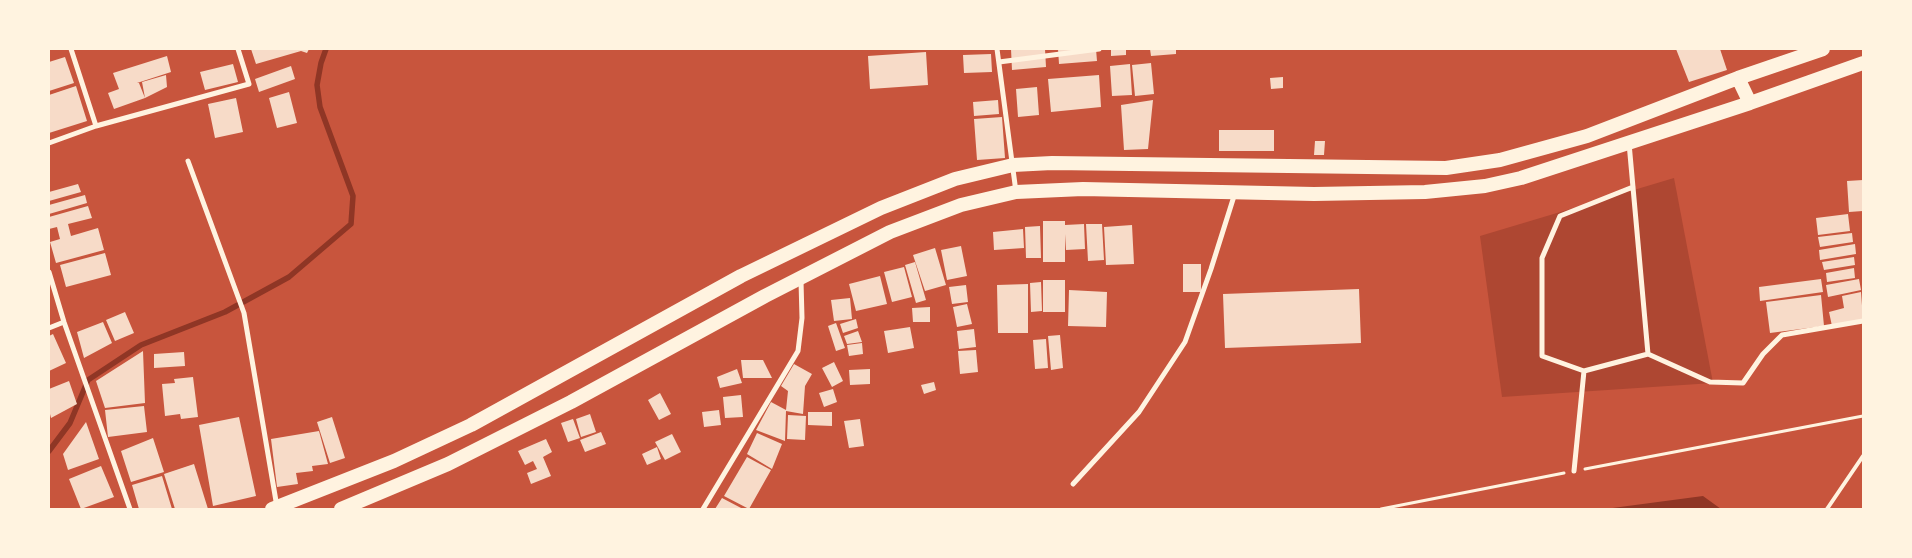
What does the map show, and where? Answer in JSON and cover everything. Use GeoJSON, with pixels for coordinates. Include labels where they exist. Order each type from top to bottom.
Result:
{"type":"FeatureCollection","features":[{"type":"Feature","properties":{"kind":"highway"},"geometry":{"type":"LineString","coordinates":[[274,508],[394,461],[471,426],[741,276],[881,208],[955,179],[1013,165],[1052,163],[1446,168],[1500,160],[1587,136],[1738,78],[1823,49]]}},
{"type":"Feature","properties":{"kind":"highway"},"geometry":{"type":"LineString","coordinates":[[341,509],[448,464],[572,402],[890,232],[961,205],[1016,192],[1083,189],[1235,192],[1425,192],[1485,186],[1521,178],[1750,103],[1863,63]]}},
{"type":"Feature","properties":{"kind":"highway"},"geometry":{"type":"LineString","coordinates":[[1738,78],[1750,103]]}},
{"type":"Feature","properties":{"kind":"street"},"geometry":{"type":"LineString","coordinates":[[71,49],[96,126]]}},
{"type":"Feature","properties":{"kind":"street"},"geometry":{"type":"LineString","coordinates":[[49,143],[96,126],[249,84],[238,49]]}},
{"type":"Feature","properties":{"kind":"street"},"geometry":{"type":"LineString","coordinates":[[997,49],[1016,192]]}},
{"type":"Feature","properties":{"kind":"street"},"geometry":{"type":"LineString","coordinates":[[999,62],[1099,49]]}},
{"type":"Feature","properties":{"kind":"street"},"geometry":{"type":"LineString","coordinates":[[1628,143],[1648,354]]}},
{"type":"Feature","properties":{"kind":"street"},"geometry":{"type":"LineString","coordinates":[[188,160],[244,313],[274,508]]}},
{"type":"Feature","properties":{"kind":"street"},"geometry":{"type":"LineString","coordinates":[[1633,187],[1560,216],[1542,258],[1542,356],[1584,371],[1648,354],[1710,382],[1743,383],[1763,354],[1782,335],[1863,320]]}},
{"type":"Feature","properties":{"kind":"street"},"geometry":{"type":"LineString","coordinates":[[1073,484],[1139,412],[1185,342],[1211,269],[1235,192]]}},
{"type":"Feature","properties":{"kind":"street"},"geometry":{"type":"LineString","coordinates":[[49,272],[64,322],[130,509]]}},
{"type":"Feature","properties":{"kind":"street"},"geometry":{"type":"LineString","coordinates":[[703,509],[798,351],[802,318],[801,278]]}},
{"type":"Feature","properties":{"kind":"street"},"geometry":{"type":"LineString","coordinates":[[49,328],[64,322]]}},
{"type":"Feature","properties":{"kind":"street"},"geometry":{"type":"LineString","coordinates":[[1574,471],[1584,371]]}},
{"type":"Feature","properties":{"kind":"lane"},"geometry":{"type":"LineString","coordinates":[[1827,509],[1863,456]]}},
{"type":"Feature","properties":{"kind":"path"},"geometry":{"type":"LineString","coordinates":[[1381,509],[1863,416]]}},
{"type":"Feature","properties":{"kind":"shaded area"},"geometry":{"type":"Polygon","coordinates":[[[1674,178],[1713,383],[1502,397],[1480,236],[1674,178]]]}},
{"type":"Feature","properties":{"kind":"shaded area"},"geometry":{"type":"Polygon","coordinates":[[[1703,496],[1721,509],[1605,509],[1703,496]]]}},
{"type":"Feature","properties":{"kind":"building"},"geometry":{"type":"Polygon","coordinates":[[[251,49],[309,49],[307,53],[301,51],[256,64],[251,49]]]}},
{"type":"Feature","properties":{"kind":"building"},"geometry":{"type":"Polygon","coordinates":[[[1011,49],[1045,49],[1046,67],[1012,70],[1011,49]]]}},
{"type":"Feature","properties":{"kind":"building"},"geometry":{"type":"Polygon","coordinates":[[[1058,49],[1096,49],[1097,61],[1059,64],[1058,49]]]}},
{"type":"Feature","properties":{"kind":"building"},"geometry":{"type":"Polygon","coordinates":[[[1111,49],[1126,49],[1126,55],[1111,56],[1111,49]]]}},
{"type":"Feature","properties":{"kind":"building"},"geometry":{"type":"Polygon","coordinates":[[[1150,49],[1176,49],[1176,54],[1151,56],[1150,49]]]}},
{"type":"Feature","properties":{"kind":"building"},"geometry":{"type":"Polygon","coordinates":[[[1676,49],[1720,49],[1727,70],[1689,82],[1676,49]]]}},
{"type":"Feature","properties":{"kind":"building"},"geometry":{"type":"Polygon","coordinates":[[[926,52],[928,85],[870,89],[868,56],[926,52]]]}},
{"type":"Feature","properties":{"kind":"building"},"geometry":{"type":"Polygon","coordinates":[[[991,54],[992,72],[964,73],[963,55],[991,54]]]}},
{"type":"Feature","properties":{"kind":"building"},"geometry":{"type":"Polygon","coordinates":[[[167,56],[171,72],[137,83],[139,83],[145,98],[114,109],[108,93],[119,89],[113,73],[167,56]]]}},
{"type":"Feature","properties":{"kind":"building"},"geometry":{"type":"Polygon","coordinates":[[[65,57],[74,83],[49,91],[49,62],[65,57]]]}},
{"type":"Feature","properties":{"kind":"building"},"geometry":{"type":"Polygon","coordinates":[[[1151,63],[1154,94],[1135,96],[1132,65],[1151,63]]]}},
{"type":"Feature","properties":{"kind":"building"},"geometry":{"type":"Polygon","coordinates":[[[233,64],[238,82],[205,90],[200,72],[233,64]]]}},
{"type":"Feature","properties":{"kind":"building"},"geometry":{"type":"Polygon","coordinates":[[[1130,64],[1132,95],[1112,96],[1110,66],[1130,64]]]}},
{"type":"Feature","properties":{"kind":"building"},"geometry":{"type":"Polygon","coordinates":[[[291,66],[295,79],[259,92],[255,79],[291,66]]]}},
{"type":"Feature","properties":{"kind":"building"},"geometry":{"type":"Polygon","coordinates":[[[166,75],[167,87],[145,98],[142,82],[166,75]]]}},
{"type":"Feature","properties":{"kind":"building"},"geometry":{"type":"Polygon","coordinates":[[[1099,75],[1101,107],[1051,112],[1048,79],[1099,75]]]}},
{"type":"Feature","properties":{"kind":"building"},"geometry":{"type":"Polygon","coordinates":[[[1283,77],[1283,88],[1271,89],[1270,78],[1283,77]]]}},
{"type":"Feature","properties":{"kind":"building"},"geometry":{"type":"Polygon","coordinates":[[[76,86],[87,121],[49,133],[49,95],[76,86]]]}},
{"type":"Feature","properties":{"kind":"building"},"geometry":{"type":"Polygon","coordinates":[[[1037,87],[1039,115],[1018,117],[1016,89],[1037,87]]]}},
{"type":"Feature","properties":{"kind":"building"},"geometry":{"type":"Polygon","coordinates":[[[289,92],[297,123],[277,128],[269,98],[289,92]]]}},
{"type":"Feature","properties":{"kind":"building"},"geometry":{"type":"Polygon","coordinates":[[[236,98],[243,132],[215,138],[208,104],[236,98]]]}},
{"type":"Feature","properties":{"kind":"building"},"geometry":{"type":"Polygon","coordinates":[[[998,100],[999,114],[974,116],[973,102],[998,100]]]}},
{"type":"Feature","properties":{"kind":"building"},"geometry":{"type":"Polygon","coordinates":[[[1153,100],[1148,149],[1124,150],[1121,105],[1153,100]]]}},
{"type":"Feature","properties":{"kind":"building"},"geometry":{"type":"Polygon","coordinates":[[[1002,117],[1005,158],[977,160],[974,119],[1002,117]]]}},
{"type":"Feature","properties":{"kind":"building"},"geometry":{"type":"Polygon","coordinates":[[[1219,130],[1274,130],[1274,151],[1219,151],[1219,130]]]}},
{"type":"Feature","properties":{"kind":"building"},"geometry":{"type":"Polygon","coordinates":[[[1315,141],[1325,141],[1324,155],[1314,155],[1315,141]]]}},
{"type":"Feature","properties":{"kind":"building"},"geometry":{"type":"Polygon","coordinates":[[[1863,180],[1863,211],[1849,212],[1847,181],[1863,180]]]}},
{"type":"Feature","properties":{"kind":"building"},"geometry":{"type":"Polygon","coordinates":[[[78,184],[81,192],[49,201],[49,192],[78,184]]]}},
{"type":"Feature","properties":{"kind":"building"},"geometry":{"type":"Polygon","coordinates":[[[85,195],[87,203],[49,214],[49,205],[85,195]]]}},
{"type":"Feature","properties":{"kind":"building"},"geometry":{"type":"Polygon","coordinates":[[[88,206],[92,218],[68,224],[71,236],[98,228],[104,250],[56,263],[50,242],[60,239],[57,227],[49,229],[49,217],[88,206]]]}},
{"type":"Feature","properties":{"kind":"building"},"geometry":{"type":"Polygon","coordinates":[[[1848,214],[1850,231],[1818,235],[1816,218],[1848,214]]]}},
{"type":"Feature","properties":{"kind":"building"},"geometry":{"type":"Polygon","coordinates":[[[1043,221],[1065,221],[1065,225],[1084,224],[1085,249],[1066,250],[1065,234],[1065,262],[1043,262],[1043,221]]]}},
{"type":"Feature","properties":{"kind":"building"},"geometry":{"type":"Polygon","coordinates":[[[1086,224],[1102,224],[1104,260],[1088,261],[1086,224]]]}},
{"type":"Feature","properties":{"kind":"building"},"geometry":{"type":"Polygon","coordinates":[[[1132,225],[1134,264],[1106,265],[1104,227],[1132,225]]]}},
{"type":"Feature","properties":{"kind":"building"},"geometry":{"type":"Polygon","coordinates":[[[1040,226],[1041,258],[1026,258],[1025,227],[1040,226]]]}},
{"type":"Feature","properties":{"kind":"building"},"geometry":{"type":"Polygon","coordinates":[[[1023,229],[1024,248],[994,250],[993,232],[1023,229]]]}},
{"type":"Feature","properties":{"kind":"building"},"geometry":{"type":"Polygon","coordinates":[[[1852,233],[1853,242],[1820,247],[1818,237],[1852,233]]]}},
{"type":"Feature","properties":{"kind":"building"},"geometry":{"type":"Polygon","coordinates":[[[1855,244],[1856,254],[1820,260],[1819,250],[1855,244]]]}},
{"type":"Feature","properties":{"kind":"building"},"geometry":{"type":"Polygon","coordinates":[[[961,246],[967,276],[947,280],[941,250],[961,246]]]}},
{"type":"Feature","properties":{"kind":"building"},"geometry":{"type":"Polygon","coordinates":[[[935,248],[946,285],[925,291],[913,255],[935,248]]]}},
{"type":"Feature","properties":{"kind":"building"},"geometry":{"type":"Polygon","coordinates":[[[105,253],[111,275],[66,287],[60,265],[105,253]]]}},
{"type":"Feature","properties":{"kind":"building"},"geometry":{"type":"Polygon","coordinates":[[[1854,257],[1855,265],[1824,270],[1822,262],[1854,257]]]}},
{"type":"Feature","properties":{"kind":"building"},"geometry":{"type":"Polygon","coordinates":[[[915,262],[926,300],[916,303],[905,265],[915,262]]]}},
{"type":"Feature","properties":{"kind":"building"},"geometry":{"type":"Polygon","coordinates":[[[1183,264],[1201,264],[1201,292],[1183,292],[1183,264]]]}},
{"type":"Feature","properties":{"kind":"building"},"geometry":{"type":"Polygon","coordinates":[[[904,267],[912,297],[892,302],[884,272],[904,267]]]}},
{"type":"Feature","properties":{"kind":"building"},"geometry":{"type":"Polygon","coordinates":[[[1854,268],[1855,278],[1827,282],[1826,273],[1854,268]]]}},
{"type":"Feature","properties":{"kind":"building"},"geometry":{"type":"Polygon","coordinates":[[[880,276],[887,304],[856,311],[849,284],[880,276]]]}},
{"type":"Feature","properties":{"kind":"building"},"geometry":{"type":"Polygon","coordinates":[[[1821,279],[1823,292],[1760,301],[1759,287],[1821,279]]]}},
{"type":"Feature","properties":{"kind":"building"},"geometry":{"type":"Polygon","coordinates":[[[1859,279],[1861,290],[1828,297],[1826,285],[1859,279]]]}},
{"type":"Feature","properties":{"kind":"building"},"geometry":{"type":"Polygon","coordinates":[[[1043,280],[1065,280],[1065,312],[1043,312],[1043,280]]]}},
{"type":"Feature","properties":{"kind":"building"},"geometry":{"type":"Polygon","coordinates":[[[1041,282],[1042,311],[1031,312],[1030,283],[1041,282]]]}},
{"type":"Feature","properties":{"kind":"building"},"geometry":{"type":"Polygon","coordinates":[[[1028,284],[1028,333],[998,333],[997,285],[1028,284]]]}},
{"type":"Feature","properties":{"kind":"building"},"geometry":{"type":"Polygon","coordinates":[[[966,285],[968,302],[952,304],[949,287],[966,285]]]}},
{"type":"Feature","properties":{"kind":"building"},"geometry":{"type":"Polygon","coordinates":[[[1359,289],[1361,343],[1225,348],[1223,294],[1359,289]]]}},
{"type":"Feature","properties":{"kind":"building"},"geometry":{"type":"Polygon","coordinates":[[[1069,290],[1107,292],[1106,327],[1068,326],[1069,290]]]}},
{"type":"Feature","properties":{"kind":"building"},"geometry":{"type":"Polygon","coordinates":[[[1861,292],[1863,319],[1832,326],[1829,312],[1844,308],[1842,296],[1861,292]]]}},
{"type":"Feature","properties":{"kind":"building"},"geometry":{"type":"Polygon","coordinates":[[[1821,295],[1824,326],[1770,333],[1766,302],[1821,295]]]}},
{"type":"Feature","properties":{"kind":"building"},"geometry":{"type":"Polygon","coordinates":[[[850,298],[852,319],[834,321],[831,300],[850,298]]]}},
{"type":"Feature","properties":{"kind":"building"},"geometry":{"type":"Polygon","coordinates":[[[967,304],[972,324],[957,327],[953,307],[967,304]]]}},
{"type":"Feature","properties":{"kind":"building"},"geometry":{"type":"Polygon","coordinates":[[[930,307],[930,322],[913,322],[912,308],[930,307]]]}},
{"type":"Feature","properties":{"kind":"building"},"geometry":{"type":"Polygon","coordinates":[[[125,312],[134,333],[115,341],[106,320],[125,312]]]}},
{"type":"Feature","properties":{"kind":"building"},"geometry":{"type":"Polygon","coordinates":[[[856,319],[858,328],[843,333],[840,324],[856,319]]]}},
{"type":"Feature","properties":{"kind":"building"},"geometry":{"type":"Polygon","coordinates":[[[103,322],[112,343],[84,358],[77,332],[103,322]]]}},
{"type":"Feature","properties":{"kind":"building"},"geometry":{"type":"Polygon","coordinates":[[[836,323],[845,348],[836,351],[828,326],[836,323]]]}},
{"type":"Feature","properties":{"kind":"building"},"geometry":{"type":"Polygon","coordinates":[[[910,327],[914,348],[888,353],[884,331],[910,327]]]}},
{"type":"Feature","properties":{"kind":"building"},"geometry":{"type":"Polygon","coordinates":[[[974,329],[976,347],[959,349],[957,331],[974,329]]]}},
{"type":"Feature","properties":{"kind":"building"},"geometry":{"type":"Polygon","coordinates":[[[858,331],[862,342],[847,344],[844,336],[858,331]]]}},
{"type":"Feature","properties":{"kind":"building"},"geometry":{"type":"Polygon","coordinates":[[[53,334],[66,363],[49,371],[49,336],[53,334]]]}},
{"type":"Feature","properties":{"kind":"building"},"geometry":{"type":"Polygon","coordinates":[[[1060,335],[1063,368],[1051,370],[1048,336],[1060,335]]]}},
{"type":"Feature","properties":{"kind":"building"},"geometry":{"type":"Polygon","coordinates":[[[1046,339],[1048,368],[1035,369],[1033,340],[1046,339]]]}},
{"type":"Feature","properties":{"kind":"building"},"geometry":{"type":"Polygon","coordinates":[[[862,343],[863,354],[849,356],[847,345],[862,343]]]}},
{"type":"Feature","properties":{"kind":"building"},"geometry":{"type":"Polygon","coordinates":[[[976,350],[978,372],[960,374],[958,351],[976,350]]]}},
{"type":"Feature","properties":{"kind":"building"},"geometry":{"type":"Polygon","coordinates":[[[143,351],[145,403],[105,408],[96,381],[143,351]]]}},
{"type":"Feature","properties":{"kind":"building"},"geometry":{"type":"Polygon","coordinates":[[[184,352],[185,366],[154,368],[154,354],[184,352]]]}},
{"type":"Feature","properties":{"kind":"building"},"geometry":{"type":"Polygon","coordinates":[[[741,360],[763,360],[772,378],[743,378],[741,360]]]}},
{"type":"Feature","properties":{"kind":"building"},"geometry":{"type":"Polygon","coordinates":[[[834,362],[843,381],[832,387],[822,368],[834,362]]]}},
{"type":"Feature","properties":{"kind":"building"},"geometry":{"type":"Polygon","coordinates":[[[794,364],[812,374],[805,386],[803,414],[786,411],[785,441],[756,430],[771,402],[786,410],[788,391],[781,386],[794,364]]]}},
{"type":"Feature","properties":{"kind":"building"},"geometry":{"type":"Polygon","coordinates":[[[737,369],[742,383],[720,388],[717,377],[737,369]]]}},
{"type":"Feature","properties":{"kind":"building"},"geometry":{"type":"Polygon","coordinates":[[[870,369],[870,384],[850,385],[849,370],[870,369]]]}},
{"type":"Feature","properties":{"kind":"building"},"geometry":{"type":"Polygon","coordinates":[[[193,377],[198,417],[181,419],[180,414],[165,416],[162,384],[175,383],[174,379],[193,377]]]}},
{"type":"Feature","properties":{"kind":"building"},"geometry":{"type":"Polygon","coordinates":[[[69,381],[77,404],[51,418],[49,389],[69,381]]]}},
{"type":"Feature","properties":{"kind":"building"},"geometry":{"type":"Polygon","coordinates":[[[934,382],[936,390],[924,394],[921,385],[934,382]]]}},
{"type":"Feature","properties":{"kind":"building"},"geometry":{"type":"Polygon","coordinates":[[[833,389],[837,402],[824,407],[819,393],[833,389]]]}},
{"type":"Feature","properties":{"kind":"building"},"geometry":{"type":"Polygon","coordinates":[[[660,393],[671,414],[659,420],[648,400],[660,393]]]}},
{"type":"Feature","properties":{"kind":"building"},"geometry":{"type":"Polygon","coordinates":[[[741,395],[743,417],[725,418],[723,397],[741,395]]]}},
{"type":"Feature","properties":{"kind":"building"},"geometry":{"type":"Polygon","coordinates":[[[144,406],[147,432],[108,437],[105,410],[144,406]]]}},
{"type":"Feature","properties":{"kind":"building"},"geometry":{"type":"Polygon","coordinates":[[[719,410],[721,425],[704,427],[702,412],[719,410]]]}},
{"type":"Feature","properties":{"kind":"building"},"geometry":{"type":"Polygon","coordinates":[[[808,412],[832,412],[832,426],[808,425],[808,412]]]}},
{"type":"Feature","properties":{"kind":"building"},"geometry":{"type":"Polygon","coordinates":[[[590,414],[596,432],[581,437],[576,419],[590,414]]]}},
{"type":"Feature","properties":{"kind":"building"},"geometry":{"type":"Polygon","coordinates":[[[788,415],[806,416],[805,440],[787,439],[788,415]]]}},
{"type":"Feature","properties":{"kind":"building"},"geometry":{"type":"Polygon","coordinates":[[[239,417],[256,496],[213,506],[199,425],[239,417]]]}},
{"type":"Feature","properties":{"kind":"building"},"geometry":{"type":"Polygon","coordinates":[[[332,417],[345,458],[330,463],[317,422],[332,417]]]}},
{"type":"Feature","properties":{"kind":"building"},"geometry":{"type":"Polygon","coordinates":[[[573,419],[580,438],[568,442],[561,423],[573,419]]]}},
{"type":"Feature","properties":{"kind":"building"},"geometry":{"type":"Polygon","coordinates":[[[860,419],[864,446],[849,448],[844,421],[860,419]]]}},
{"type":"Feature","properties":{"kind":"building"},"geometry":{"type":"Polygon","coordinates":[[[86,422],[99,459],[68,470],[63,454],[86,422]]]}},
{"type":"Feature","properties":{"kind":"building"},"geometry":{"type":"Polygon","coordinates":[[[319,431],[328,464],[312,466],[313,471],[296,473],[298,484],[277,487],[271,439],[319,431]]]}},
{"type":"Feature","properties":{"kind":"building"},"geometry":{"type":"Polygon","coordinates":[[[601,432],[606,444],[585,452],[580,440],[601,432]]]}},
{"type":"Feature","properties":{"kind":"building"},"geometry":{"type":"Polygon","coordinates":[[[757,433],[782,444],[772,469],[747,454],[757,433]]]}},
{"type":"Feature","properties":{"kind":"building"},"geometry":{"type":"Polygon","coordinates":[[[672,434],[681,452],[665,460],[655,442],[672,434]]]}},
{"type":"Feature","properties":{"kind":"building"},"geometry":{"type":"Polygon","coordinates":[[[153,438],[164,472],[131,482],[121,451],[153,438]]]}},
{"type":"Feature","properties":{"kind":"building"},"geometry":{"type":"Polygon","coordinates":[[[546,439],[552,452],[543,457],[551,476],[531,484],[527,473],[537,469],[533,461],[525,465],[518,451],[546,439]]]}},
{"type":"Feature","properties":{"kind":"building"},"geometry":{"type":"Polygon","coordinates":[[[657,447],[661,459],[647,465],[642,454],[657,447]]]}},
{"type":"Feature","properties":{"kind":"building"},"geometry":{"type":"Polygon","coordinates":[[[747,457],[771,470],[749,509],[724,496],[747,457]]]}},
{"type":"Feature","properties":{"kind":"building"},"geometry":{"type":"Polygon","coordinates":[[[194,464],[208,509],[175,509],[164,474],[194,464]]]}},
{"type":"Feature","properties":{"kind":"building"},"geometry":{"type":"Polygon","coordinates":[[[101,466],[114,497],[81,509],[69,479],[101,466]]]}},
{"type":"Feature","properties":{"kind":"building"},"geometry":{"type":"Polygon","coordinates":[[[162,476],[172,509],[139,509],[132,485],[162,476]]]}},
{"type":"Feature","properties":{"kind":"building"},"geometry":{"type":"Polygon","coordinates":[[[722,498],[743,509],[715,509],[722,498]]]}},
{"type":"Feature","properties":{"kind":"waterway"},"geometry":{"type":"LineString","coordinates":[[49,451],[70,423],[88,380],[141,345],[225,312],[289,277],[351,224],[353,196],[320,107],[317,85],[326,49]]}}]}
